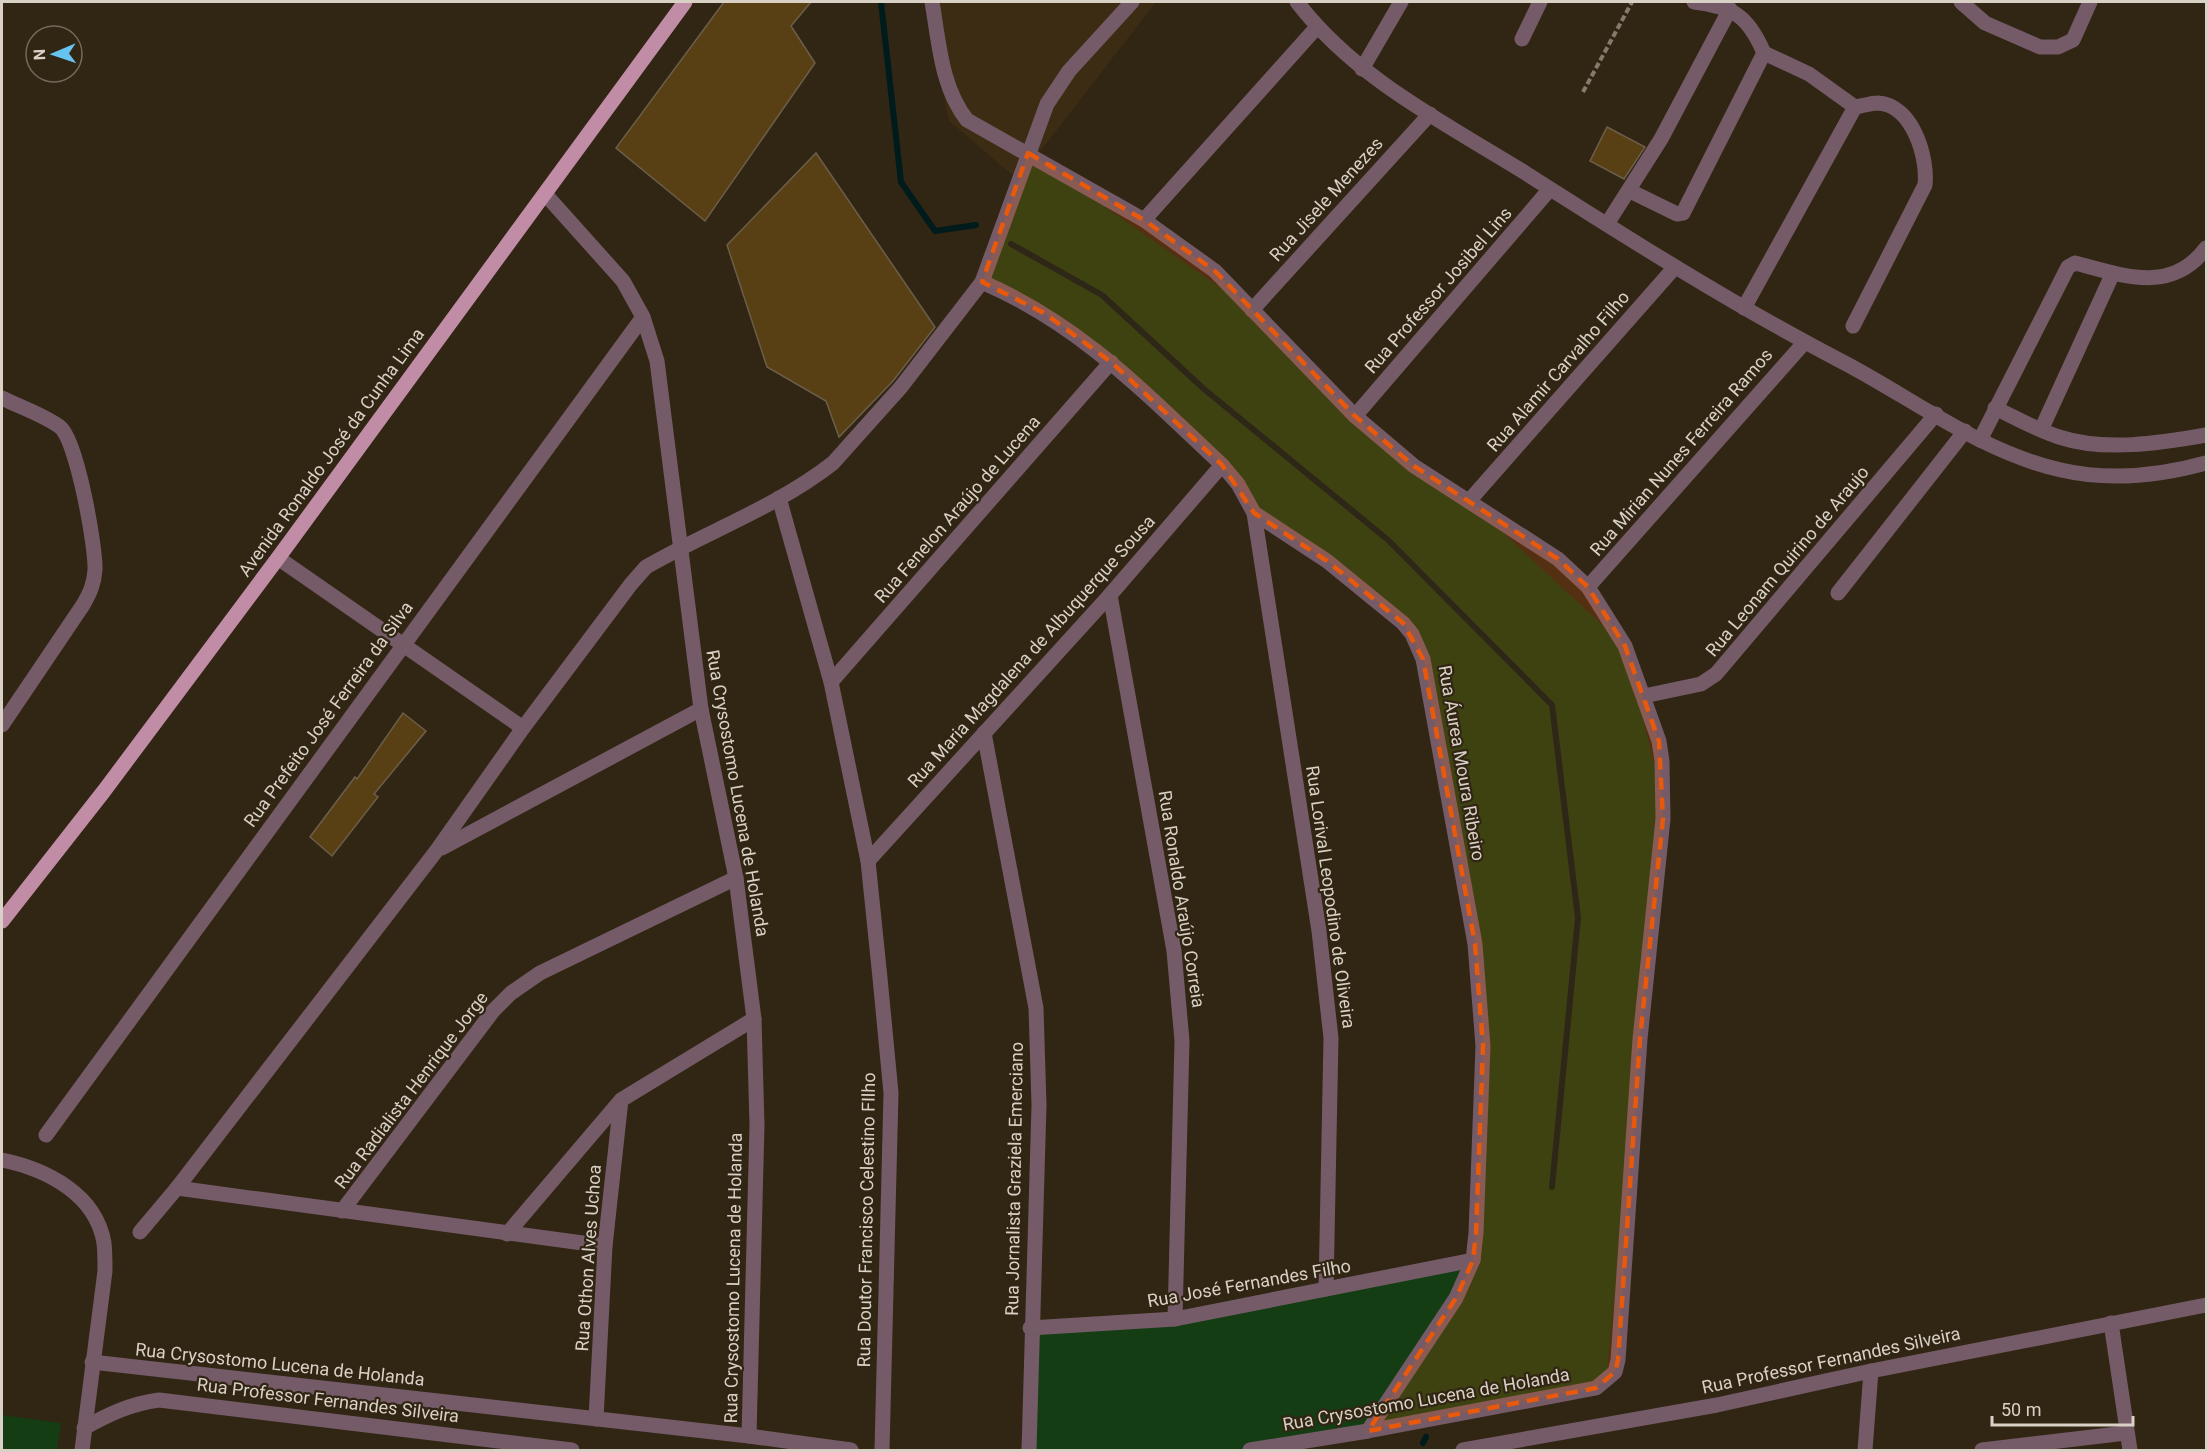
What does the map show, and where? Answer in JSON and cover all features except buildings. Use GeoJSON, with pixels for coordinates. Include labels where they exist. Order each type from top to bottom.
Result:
{"type":"FeatureCollection","features":[{"type":"Feature","properties":{"kind":"main road","name":"Avenida Ronaldo José da Cunha Lima"},"geometry":{"type":"LineString","coordinates":[[2,921],[104,791],[278,558],[320,497],[546,195],[685,2]]}},
{"type":"Feature","properties":{"kind":"street"},"geometry":{"type":"LineString","coordinates":[[932,2],[948,86],[955,104],[967,120],[1144,220],[1215,271],[1355,416],[1414,466],[1558,559],[1588,587],[1625,646],[1644,696]]}},
{"type":"Feature","properties":{"kind":"street"},"geometry":{"type":"LineString","coordinates":[[140,1232],[177,1188],[437,850],[523,728],[646,567],[815,477],[856,439],[935,345],[982,282],[1047,104],[1069,71],[1132,2]]}},
{"type":"Feature","properties":{"kind":"street"},"geometry":{"type":"LineString","coordinates":[[1297,2],[1317,27],[1362,69],[1430,114],[1744,308],[1980,440],[2061,470],[2116,476],[2181,470],[2206,463]]}},
{"type":"Feature","properties":{"kind":"street"},"geometry":{"type":"LineString","coordinates":[[1362,69],[1401,2]]}},
{"type":"Feature","properties":{"kind":"street"},"geometry":{"type":"LineString","coordinates":[[1522,39],[1540,2]]}},
{"type":"Feature","properties":{"kind":"street"},"geometry":{"type":"LineString","coordinates":[[1694,2],[1730,9],[1752,28],[1764,54],[1809,74],[1855,107],[1880,103],[1906,119],[1915,131],[1926,170],[1925,185],[1853,326]]}},
{"type":"Feature","properties":{"kind":"street"},"geometry":{"type":"LineString","coordinates":[[1961,2],[1984,23],[2040,47],[2058,47],[2073,40],[2090,2]]}},
{"type":"Feature","properties":{"kind":"street"},"geometry":{"type":"LineString","coordinates":[[1607,224],[1661,140],[1730,9]]}},
{"type":"Feature","properties":{"kind":"street"},"geometry":{"type":"LineString","coordinates":[[1144,220],[1317,27]]}},
{"type":"Feature","properties":{"kind":"street"},"geometry":{"type":"LineString","coordinates":[[1630,191],[1677,214],[1683,213],[1764,54]]}},
{"type":"Feature","properties":{"kind":"street"},"geometry":{"type":"LineString","coordinates":[[1744,308],[1855,107]]}},
{"type":"Feature","properties":{"kind":"street","name":"Rua Jisele Menezes"},"geometry":{"type":"LineString","coordinates":[[1252,310],[1430,114]]}},
{"type":"Feature","properties":{"kind":"street","name":"Rua Professor Josibel Lins"},"geometry":{"type":"LineString","coordinates":[[1355,416],[1550,189]]}},
{"type":"Feature","properties":{"kind":"street","name":"Rua Crysostomo Lucena de Holanda"},"geometry":{"type":"LineString","coordinates":[[546,195],[623,281],[643,317],[657,361],[701,709],[736,879],[754,1019],[757,1125],[749,1436]]}},
{"type":"Feature","properties":{"kind":"street"},"geometry":{"type":"LineString","coordinates":[[1980,440],[2068,267],[2075,263],[2142,279],[2169,276],[2182,270],[2206,248]]}},
{"type":"Feature","properties":{"kind":"street","name":"Rua Alamir Carvalho Filho"},"geometry":{"type":"LineString","coordinates":[[1469,501],[1675,267]]}},
{"type":"Feature","properties":{"kind":"street"},"geometry":{"type":"LineString","coordinates":[[2041,430],[2113,273]]}},
{"type":"Feature","properties":{"kind":"street","name":"Rua Áurea Moura Ribeiro"},"geometry":{"type":"LineString","coordinates":[[982,282],[1044,313],[1111,362],[1222,465],[1238,484],[1254,513],[1327,561],[1403,623],[1412,634],[1423,659],[1475,944],[1483,1046],[1476,1233],[1473,1260],[1456,1298],[1368,1431]]}},
{"type":"Feature","properties":{"kind":"street","name":"Rua Prefeito José Ferreira da Silva"},"geometry":{"type":"LineString","coordinates":[[46,1135],[643,317]]}},
{"type":"Feature","properties":{"kind":"street","name":"Rua Mirian Nunes Ferreira Ramos"},"geometry":{"type":"LineString","coordinates":[[1588,587],[1804,343]]}},
{"type":"Feature","properties":{"kind":"street","name":"Rua Fenelon Araújo de Lucena"},"geometry":{"type":"LineString","coordinates":[[831,682],[1111,362]]}},
{"type":"Feature","properties":{"kind":"street"},"geometry":{"type":"LineString","coordinates":[[2,398],[61,428],[72,443],[95,567],[93,587],[83,605],[2,725]]}},
{"type":"Feature","properties":{"kind":"street"},"geometry":{"type":"LineString","coordinates":[[1995,408],[2041,430],[2083,442],[2173,441],[2206,435]]}},
{"type":"Feature","properties":{"kind":"street","name":"Rua Leonam Quirino de Araujo"},"geometry":{"type":"LineString","coordinates":[[1644,696],[1701,684],[1716,674],[1936,414]]}},
{"type":"Feature","properties":{"kind":"street"},"geometry":{"type":"LineString","coordinates":[[1838,593],[1965,431]]}},
{"type":"Feature","properties":{"kind":"street","name":"Rua Maria Magdalena de Albuquerque Sousa"},"geometry":{"type":"LineString","coordinates":[[868,861],[1110,595],[1222,465]]}},
{"type":"Feature","properties":{"kind":"street","name":"Rua Doutor Francisco Celestino FIlho"},"geometry":{"type":"LineString","coordinates":[[779,498],[831,682],[868,861],[891,1093],[882,1450]]}},
{"type":"Feature","properties":{"kind":"street","name":"Rua Lorival Leopodino de Oliveira"},"geometry":{"type":"LineString","coordinates":[[1254,513],[1319,931],[1331,1038],[1326,1289]]}},
{"type":"Feature","properties":{"kind":"street"},"geometry":{"type":"LineString","coordinates":[[278,558],[523,728]]}},
{"type":"Feature","properties":{"kind":"street","name":"Rua Ronaldo Araújo Correia"},"geometry":{"type":"LineString","coordinates":[[1110,595],[1174,951],[1180,1007],[1182,1041],[1175,1319]]}},
{"type":"Feature","properties":{"kind":"street","name":"Rua Crysostomo Lucena de Holanda"},"geometry":{"type":"LineString","coordinates":[[1250,1450],[1368,1431],[1596,1388],[1606,1382],[1615,1372],[1618,1360],[1640,1038],[1663,819],[1662,761],[1654,723],[1644,696]]}},
{"type":"Feature","properties":{"kind":"street"},"geometry":{"type":"LineString","coordinates":[[437,850],[701,709]]}},
{"type":"Feature","properties":{"kind":"street","name":"Rua Jornalista Graziela Emerciano"},"geometry":{"type":"LineString","coordinates":[[984,734],[1036,1008],[1039,1105],[1030,1328],[1029,1450]]}},
{"type":"Feature","properties":{"kind":"street","name":"Rua Radialista Henrique Jorge"},"geometry":{"type":"LineString","coordinates":[[342,1211],[493,1011],[511,993],[540,973],[736,879]]}},
{"type":"Feature","properties":{"kind":"street"},"geometry":{"type":"LineString","coordinates":[[507,1234],[621,1100],[754,1019]]}},
{"type":"Feature","properties":{"kind":"street","name":"Rua Othon Alves Uchoa"},"geometry":{"type":"LineString","coordinates":[[596,1419],[605,1246],[621,1100]]}},
{"type":"Feature","properties":{"kind":"street"},"geometry":{"type":"LineString","coordinates":[[2,1160],[42,1173],[74,1190],[85,1202],[104,1241],[105,1271],[82,1450]]}},
{"type":"Feature","properties":{"kind":"street"},"geometry":{"type":"LineString","coordinates":[[177,1188],[605,1246]]}},
{"type":"Feature","properties":{"kind":"street","name":"Rua José Fernandes Filho"},"geometry":{"type":"LineString","coordinates":[[1030,1328],[1175,1319],[1473,1260]]}},
{"type":"Feature","properties":{"kind":"street","name":"Rua Professor Fernandes Silveira"},"geometry":{"type":"LineString","coordinates":[[1463,1450],[1716,1405],[1871,1371],[2206,1305]]}},
{"type":"Feature","properties":{"kind":"street"},"geometry":{"type":"LineString","coordinates":[[2112,1323],[2130,1450]]}},
{"type":"Feature","properties":{"kind":"street","name":"Rua Crysostomo Lucena de Holanda"},"geometry":{"type":"LineString","coordinates":[[92,1362],[749,1436],[850,1450]]}},
{"type":"Feature","properties":{"kind":"street"},"geometry":{"type":"LineString","coordinates":[[1865,1450],[1871,1371]]}},
{"type":"Feature","properties":{"kind":"street","name":"Rua Professor Fernandes Silveira"},"geometry":{"type":"LineString","coordinates":[[84,1428],[113,1411],[137,1403],[159,1400],[572,1450]]}},
{"type":"Feature","properties":{"kind":"street"},"geometry":{"type":"LineString","coordinates":[[1982,1450],[2126,1433]]}},
{"type":"Feature","properties":{"kind":"path"},"geometry":{"type":"LineString","coordinates":[[1583,92],[1632,2]]}},
{"type":"Feature","properties":{"kind":"highlighted area"},"geometry":{"type":"Polygon","coordinates":[[[1028,153],[1144,220],[1215,271],[1355,416],[1414,466],[1558,559],[1588,587],[1625,646],[1659,741],[1663,819],[1640,1039],[1618,1360],[1615,1372],[1596,1388],[1368,1431],[1456,1298],[1473,1260],[1476,1233],[1483,1046],[1475,944],[1423,659],[1403,623],[1327,561],[1254,513],[1222,465],[1111,362],[1044,313],[982,282],[1028,153]]]}},
{"type":"Feature","properties":{"kind":"shaded area"},"geometry":{"type":"Polygon","coordinates":[[[925,2],[1156,2],[1018,180],[949,121],[925,2]]]}},
{"type":"Feature","properties":{"kind":"green space"},"geometry":{"type":"Polygon","coordinates":[[[1028,153],[1252,310],[1355,416],[1469,501],[1625,646],[1663,800],[1606,1382],[1250,1450],[1029,1450],[1030,1328],[1175,1319],[1468,1261],[1476,1233],[1475,944],[1423,659],[1403,623],[1254,513],[1222,465],[1111,362],[982,282],[1028,153]]]}},
{"type":"Feature","properties":{"kind":"green space"},"geometry":{"type":"Polygon","coordinates":[[[2,1415],[61,1423],[57,1450],[2,1450],[2,1415]]]}},
{"type":"Feature","properties":{"kind":"waterway"},"geometry":{"type":"LineString","coordinates":[[881,2],[901,182],[935,231],[976,225]]}},
{"type":"Feature","properties":{"kind":"waterway"},"geometry":{"type":"LineString","coordinates":[[1011,244],[1102,295],[1204,389],[1388,540],[1552,705],[1578,918],[1552,1187]]}},
{"type":"Feature","properties":{"kind":"waterway"},"geometry":{"type":"LineString","coordinates":[[1423,1443],[1426,1437]]}}]}
